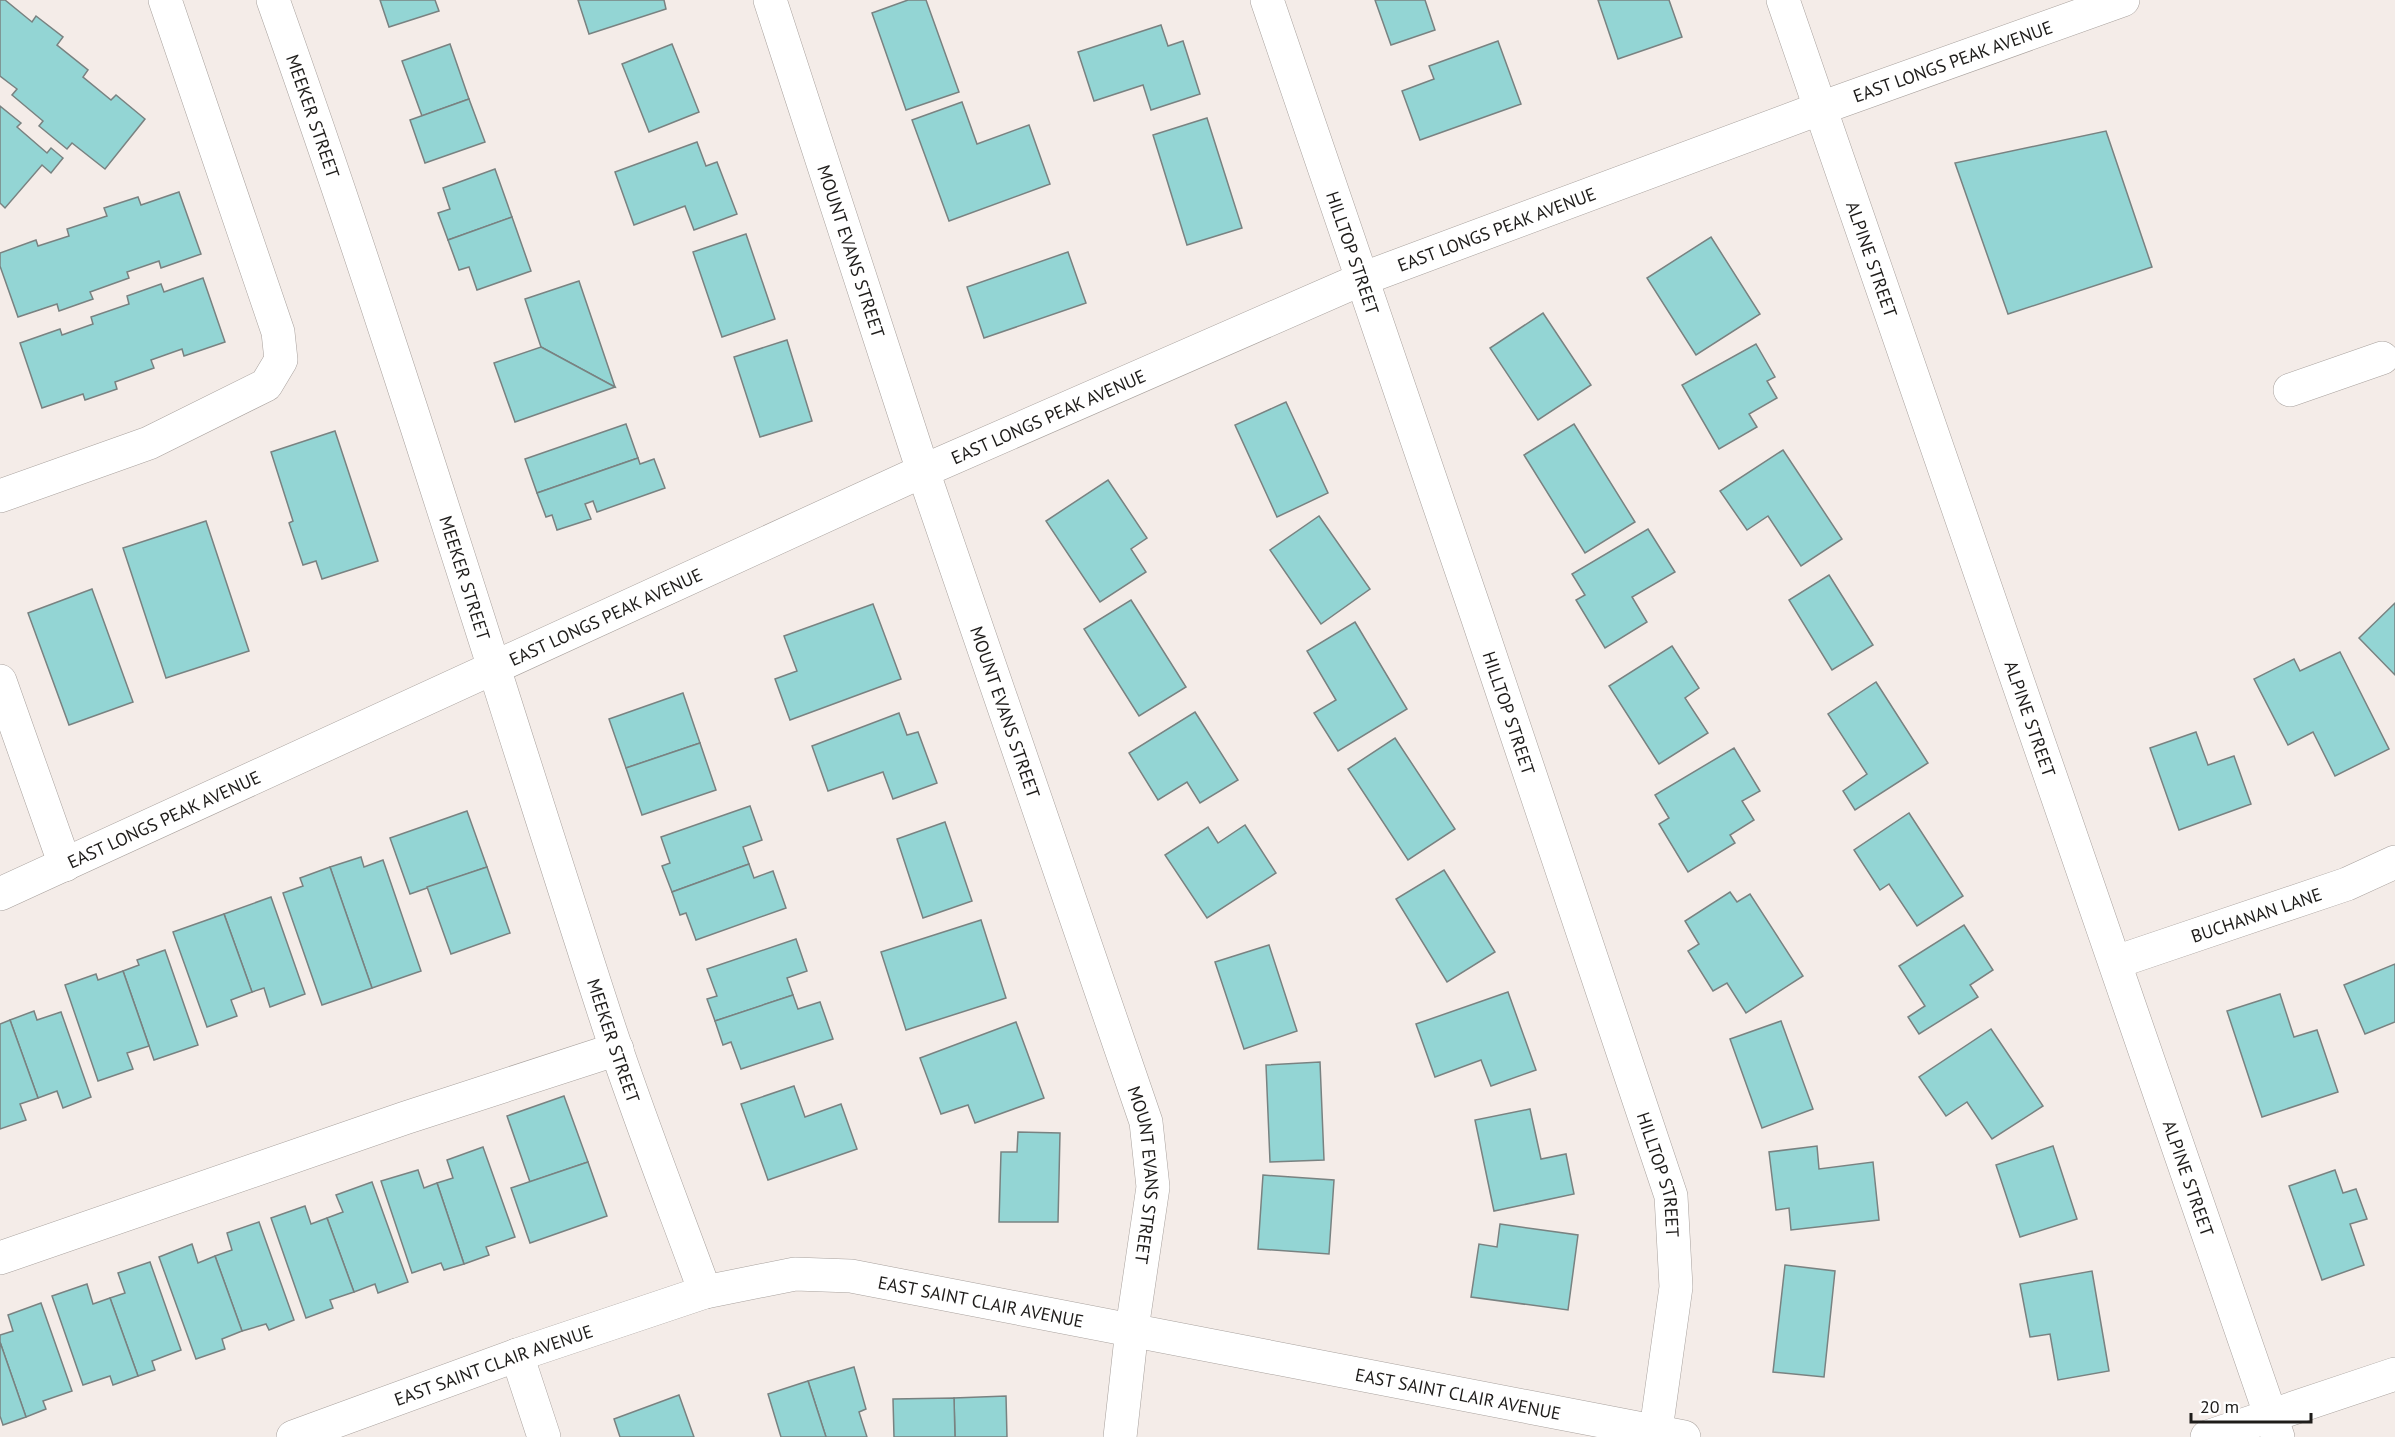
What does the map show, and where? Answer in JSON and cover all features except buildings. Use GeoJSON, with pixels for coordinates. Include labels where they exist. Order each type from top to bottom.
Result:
{"type":"FeatureCollection","features":[{"type":"Feature","properties":{"kind":"street"},"geometry":{"type":"LineString","coordinates":[[1,493],[149,443],[266,385],[281,360],[278,332],[165,0]]}},
{"type":"Feature","properties":{"kind":"street","name":"MEEKER STREET"},"geometry":{"type":"LineString","coordinates":[[273,0],[315,117],[617,1049],[705,1292]]}},
{"type":"Feature","properties":{"kind":"street","name":"MOUNT EVANS STREET"},"geometry":{"type":"LineString","coordinates":[[770,0],[923,471],[1146,1122],[1152,1187],[1132,1329],[1120,1437]]}},
{"type":"Feature","properties":{"kind":"street","name":"HILLTOP STREET"},"geometry":{"type":"LineString","coordinates":[[1267,0],[1671,1196],[1676,1287],[1665,1435]]}},
{"type":"Feature","properties":{"kind":"street","name":"ALPINE STREET"},"geometry":{"type":"LineString","coordinates":[[1784,0],[2275,1427]]}},
{"type":"Feature","properties":{"kind":"street","name":"EAST LONGS PEAK AVENUE"},"geometry":{"type":"LineString","coordinates":[[0,894],[923,471],[1362,279],[1821,108],[2123,0]]}},
{"type":"Feature","properties":{"kind":"street"},"geometry":{"type":"LineString","coordinates":[[2289,390],[2382,358]]}},
{"type":"Feature","properties":{"kind":"street"},"geometry":{"type":"LineString","coordinates":[[0,681],[65,865]]}},
{"type":"Feature","properties":{"kind":"street","name":"BUCHANAN LANE"},"geometry":{"type":"LineString","coordinates":[[2116,962],[2347,884],[2395,862]]}},
{"type":"Feature","properties":{"kind":"street"},"geometry":{"type":"LineString","coordinates":[[0,1258],[405,1118],[617,1049]]}},
{"type":"Feature","properties":{"kind":"street","name":"EAST SAINT CLAIR AVENUE"},"geometry":{"type":"LineString","coordinates":[[293,1437],[517,1355],[705,1292],[795,1274],[851,1276],[1132,1329],[1665,1435]]}},
{"type":"Feature","properties":{"kind":"street"},"geometry":{"type":"LineString","coordinates":[[517,1355],[544,1437]]}},
{"type":"Feature","properties":{"kind":"street"},"geometry":{"type":"LineString","coordinates":[[2207,1437],[2275,1427],[2395,1374]]}}]}
